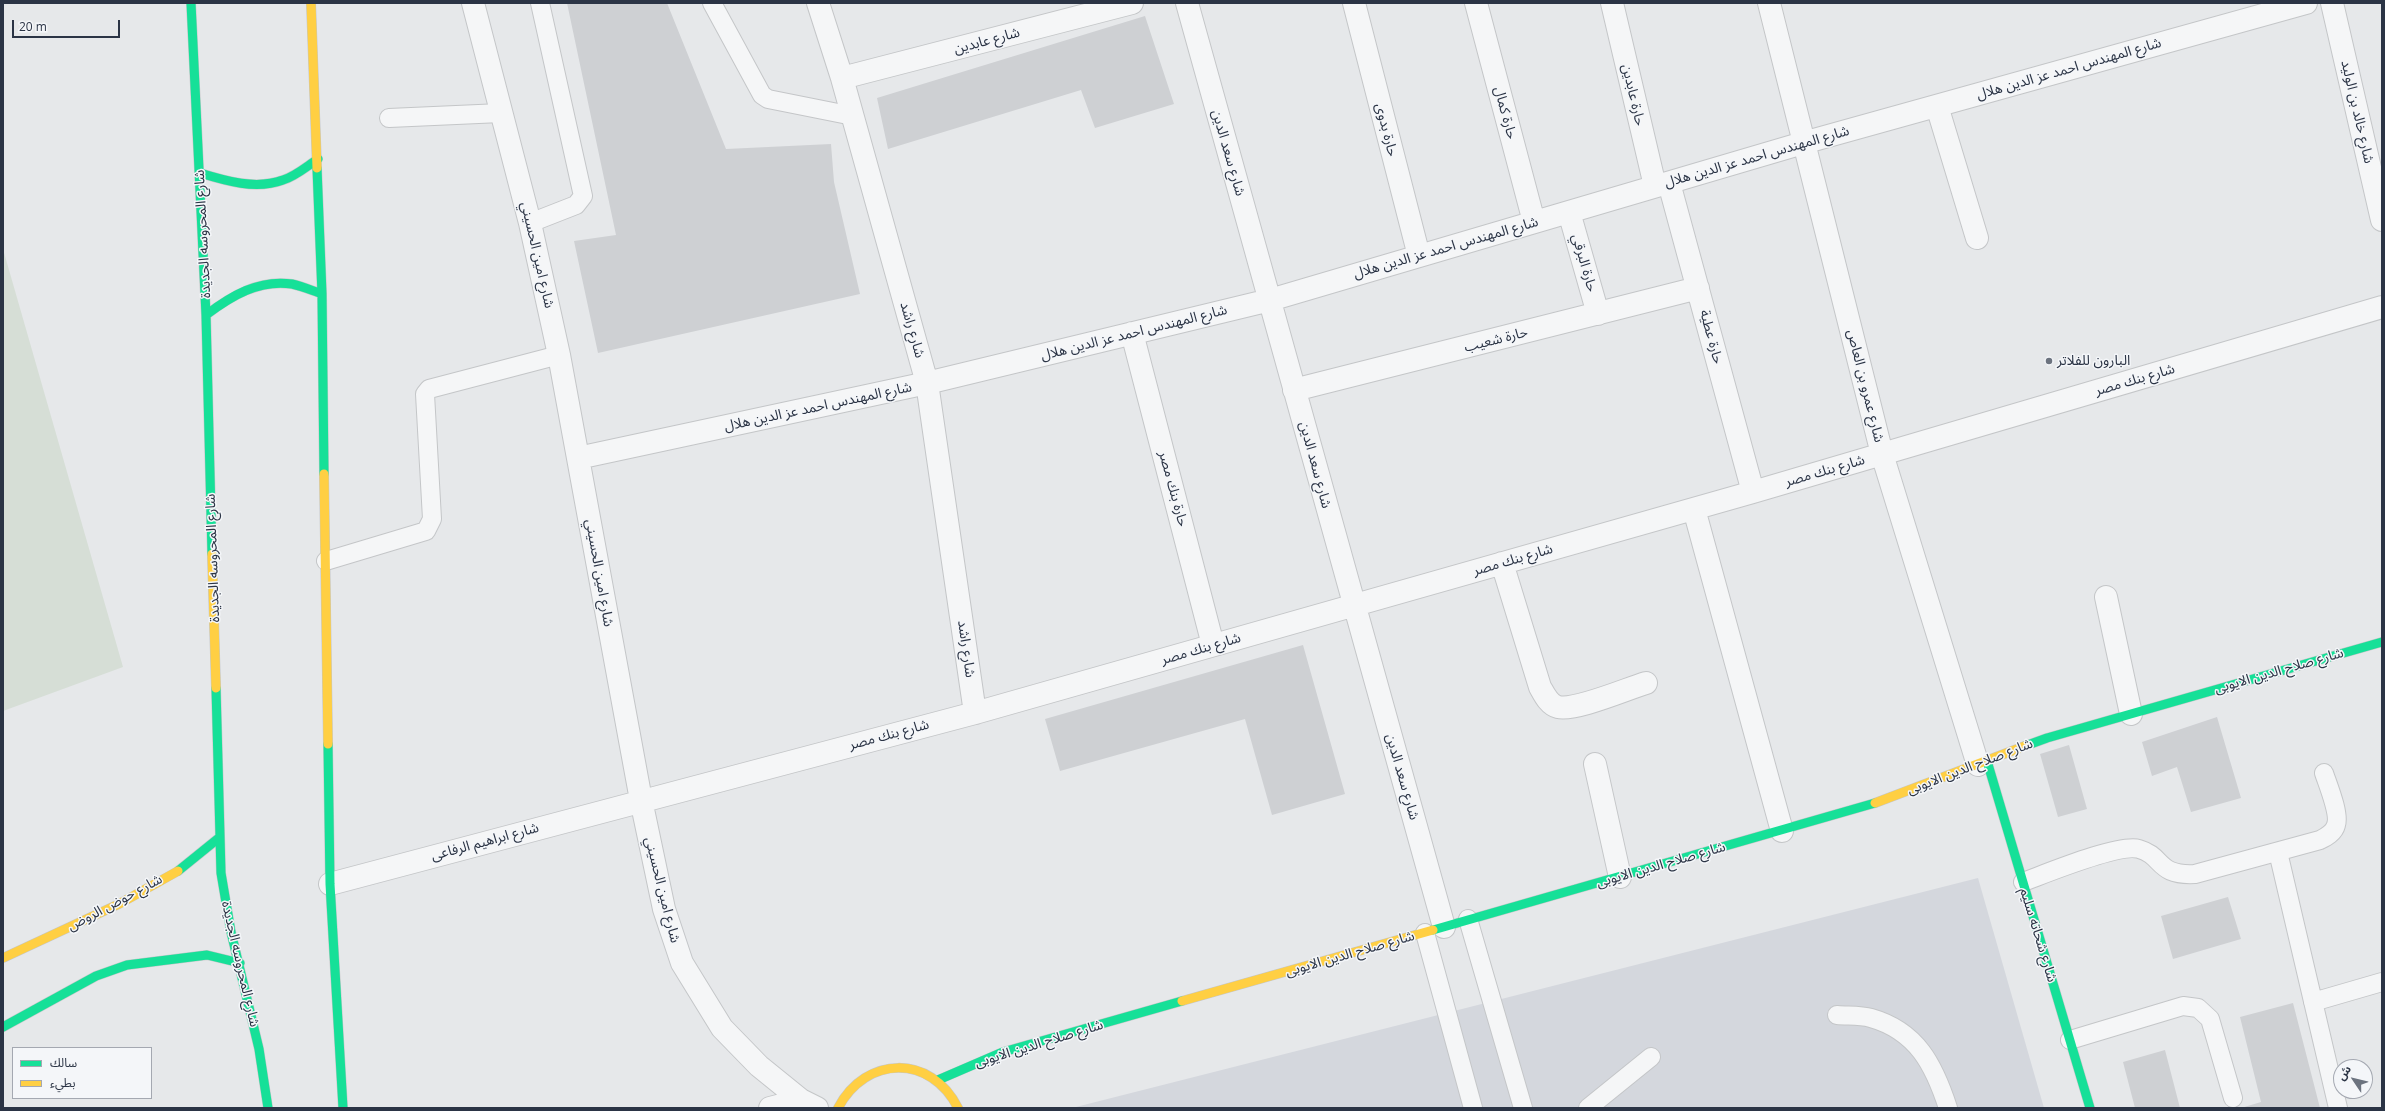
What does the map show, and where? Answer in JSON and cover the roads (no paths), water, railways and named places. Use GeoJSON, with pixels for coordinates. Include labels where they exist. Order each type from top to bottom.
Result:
{"type":"FeatureCollection","features":[{"type":"Feature","properties":{"kind":"main road","name":"شارع المحروسه الجديدة"},"geometry":{"type":"LineString","coordinates":[[191,3],[206,315],[221,873],[233,946],[240,963],[260,1053],[268,1108]]}},
{"type":"Feature","properties":{"kind":"main road"},"geometry":{"type":"LineString","coordinates":[[311,3],[322,294],[330,884],[343,1108]]}},
{"type":"Feature","properties":{"kind":"main road"},"geometry":{"type":"LineString","coordinates":[[200,173],[230,183],[262,184],[293,176],[318,159]]}},
{"type":"Feature","properties":{"kind":"main road"},"geometry":{"type":"LineString","coordinates":[[206,315],[231,296],[261,285],[292,284],[322,294]]}},
{"type":"Feature","properties":{"kind":"main road","name":"شارع صلاح الدين الايوبى"},"geometry":{"type":"LineString","coordinates":[[938,1080],[1003,1052],[1861,808],[2047,738],[2382,642]]}},
{"type":"Feature","properties":{"kind":"main road","name":"شارع شحاته سليم"},"geometry":{"type":"LineString","coordinates":[[1982,763],[2023,882],[2090,1108]]}},
{"type":"Feature","properties":{"kind":"main road","name":"شارع حوض الروض"},"geometry":{"type":"LineString","coordinates":[[3,958],[103,913],[185,866],[220,837]]}},
{"type":"Feature","properties":{"kind":"main road"},"geometry":{"type":"LineString","coordinates":[[3,1027],[96,976],[127,965],[207,956],[240,963]]}},
{"type":"Feature","properties":{"kind":"main road"},"geometry":{"type":"LineString","coordinates":[[838,1108],[846,1093],[865,1076],[889,1067],[914,1069],[938,1080],[955,1099],[958,1108]]}},
{"type":"Feature","properties":{"kind":"street","name":"شارع امين الحسيني"},"geometry":{"type":"LineString","coordinates":[[473,3],[530,222],[559,355],[640,800],[664,909],[682,963],[722,1028],[759,1066],[809,1104]]}},
{"type":"Feature","properties":{"kind":"street","name":"شارع راشد"},"geometry":{"type":"LineString","coordinates":[[818,3],[853,116],[927,383],[975,713]]}},
{"type":"Feature","properties":{"kind":"street","name":"شارع عابدين"},"geometry":{"type":"LineString","coordinates":[[842,78],[1132,3]]}},
{"type":"Feature","properties":{"kind":"street","name":"شارع سعد الدين"},"geometry":{"type":"LineString","coordinates":[[1187,3],[1354,605],[1434,930]]}},
{"type":"Feature","properties":{"kind":"street","name":"حارة بدوى"},"geometry":{"type":"LineString","coordinates":[[1354,3],[1419,256]]}},
{"type":"Feature","properties":{"kind":"street","name":"حارة كمال"},"geometry":{"type":"LineString","coordinates":[[1476,3],[1534,222]]}},
{"type":"Feature","properties":{"kind":"street","name":"حارة عابدين"},"geometry":{"type":"LineString","coordinates":[[1612,3],[1662,185]]}},
{"type":"Feature","properties":{"kind":"street","name":"شارع عمرو بن العاص"},"geometry":{"type":"LineString","coordinates":[[1769,3],[1882,454],[1982,763]]}},
{"type":"Feature","properties":{"kind":"street","name":"شارع المهندس احمد عز الدين هلال"},"geometry":{"type":"LineString","coordinates":[[578,458],[927,383],[1270,300],[1803,143],[2306,3]]}},
{"type":"Feature","properties":{"kind":"street","name":"شارع خالد بن الوليد"},"geometry":{"type":"LineString","coordinates":[[2332,3],[2382,220]]}},
{"type":"Feature","properties":{"kind":"street"},"geometry":{"type":"LineString","coordinates":[[1937,106],[1977,238]]}},
{"type":"Feature","properties":{"kind":"street","name":"حارة عطية"},"geometry":{"type":"LineString","coordinates":[[1662,185],[1698,288],[1753,492]]}},
{"type":"Feature","properties":{"kind":"street","name":"حارة البرقي"},"geometry":{"type":"LineString","coordinates":[[1569,212],[1598,314]]}},
{"type":"Feature","properties":{"kind":"street","name":"حارة شعيب"},"geometry":{"type":"LineString","coordinates":[[1294,390],[1698,288]]}},
{"type":"Feature","properties":{"kind":"street","name":"شارع بنك مصر"},"geometry":{"type":"LineString","coordinates":[[640,800],[975,713],[1753,492],[2382,307]]}},
{"type":"Feature","properties":{"kind":"street","name":"حارة بنك مصر"},"geometry":{"type":"LineString","coordinates":[[1132,333],[1213,645]]}},
{"type":"Feature","properties":{"kind":"street"},"geometry":{"type":"LineString","coordinates":[[1694,509],[1782,831]]}},
{"type":"Feature","properties":{"kind":"street"},"geometry":{"type":"LineString","coordinates":[[1502,563],[1540,687],[1547,700],[1556,707],[1571,708],[1646,683]]}},
{"type":"Feature","properties":{"kind":"street"},"geometry":{"type":"LineString","coordinates":[[2106,597],[2131,714]]}},
{"type":"Feature","properties":{"kind":"street"},"geometry":{"type":"LineString","coordinates":[[1595,764],[1620,877]]}},
{"type":"Feature","properties":{"kind":"street","name":"شارع ابراهيم الرفاعى"},"geometry":{"type":"LineString","coordinates":[[330,884],[640,800]]}},
{"type":"Feature","properties":{"kind":"street"},"geometry":{"type":"LineString","coordinates":[[770,1108],[809,1104]]}},
{"type":"Feature","properties":{"kind":"lane"},"geometry":{"type":"LineString","coordinates":[[530,222],[576,205],[582,196],[540,3]]}},
{"type":"Feature","properties":{"kind":"lane"},"geometry":{"type":"LineString","coordinates":[[712,3],[762,95],[768,99],[853,116]]}},
{"type":"Feature","properties":{"kind":"lane"},"geometry":{"type":"LineString","coordinates":[[389,118],[502,114]]}},
{"type":"Feature","properties":{"kind":"lane"},"geometry":{"type":"LineString","coordinates":[[326,561],[426,531],[432,519],[425,394],[429,389],[559,355]]}},
{"type":"Feature","properties":{"kind":"lane"},"geometry":{"type":"LineString","coordinates":[[2023,882],[2070,863],[2131,847],[2141,849],[2171,873],[2182,875],[2195,874],[2320,840],[2330,834],[2336,826],[2337,817],[2324,773]]}},
{"type":"Feature","properties":{"kind":"lane"},"geometry":{"type":"LineString","coordinates":[[2278,852],[2338,1108]]}},
{"type":"Feature","properties":{"kind":"lane"},"geometry":{"type":"LineString","coordinates":[[1468,919],[1523,1108]]}},
{"type":"Feature","properties":{"kind":"lane"},"geometry":{"type":"LineString","coordinates":[[1434,930],[1473,1108]]}},
{"type":"Feature","properties":{"kind":"lane"},"geometry":{"type":"LineString","coordinates":[[2313,1002],[2382,982]]}},
{"type":"Feature","properties":{"kind":"lane"},"geometry":{"type":"LineString","coordinates":[[2070,1040],[2183,1006],[2198,1008],[2210,1019],[2233,1098]]}},
{"type":"Feature","properties":{"kind":"lane"},"geometry":{"type":"LineString","coordinates":[[1837,1015],[1870,1017],[1900,1030],[1924,1053],[1940,1082],[1948,1108]]}},
{"type":"Feature","properties":{"kind":"lane"},"geometry":{"type":"LineString","coordinates":[[1588,1108],[1651,1057]]}},
{"type":"Feature","properties":{"kind":"place","name":"البارون للفلاتر"},"geometry":{"type":"Point","coordinates":[2049,361]}}]}
